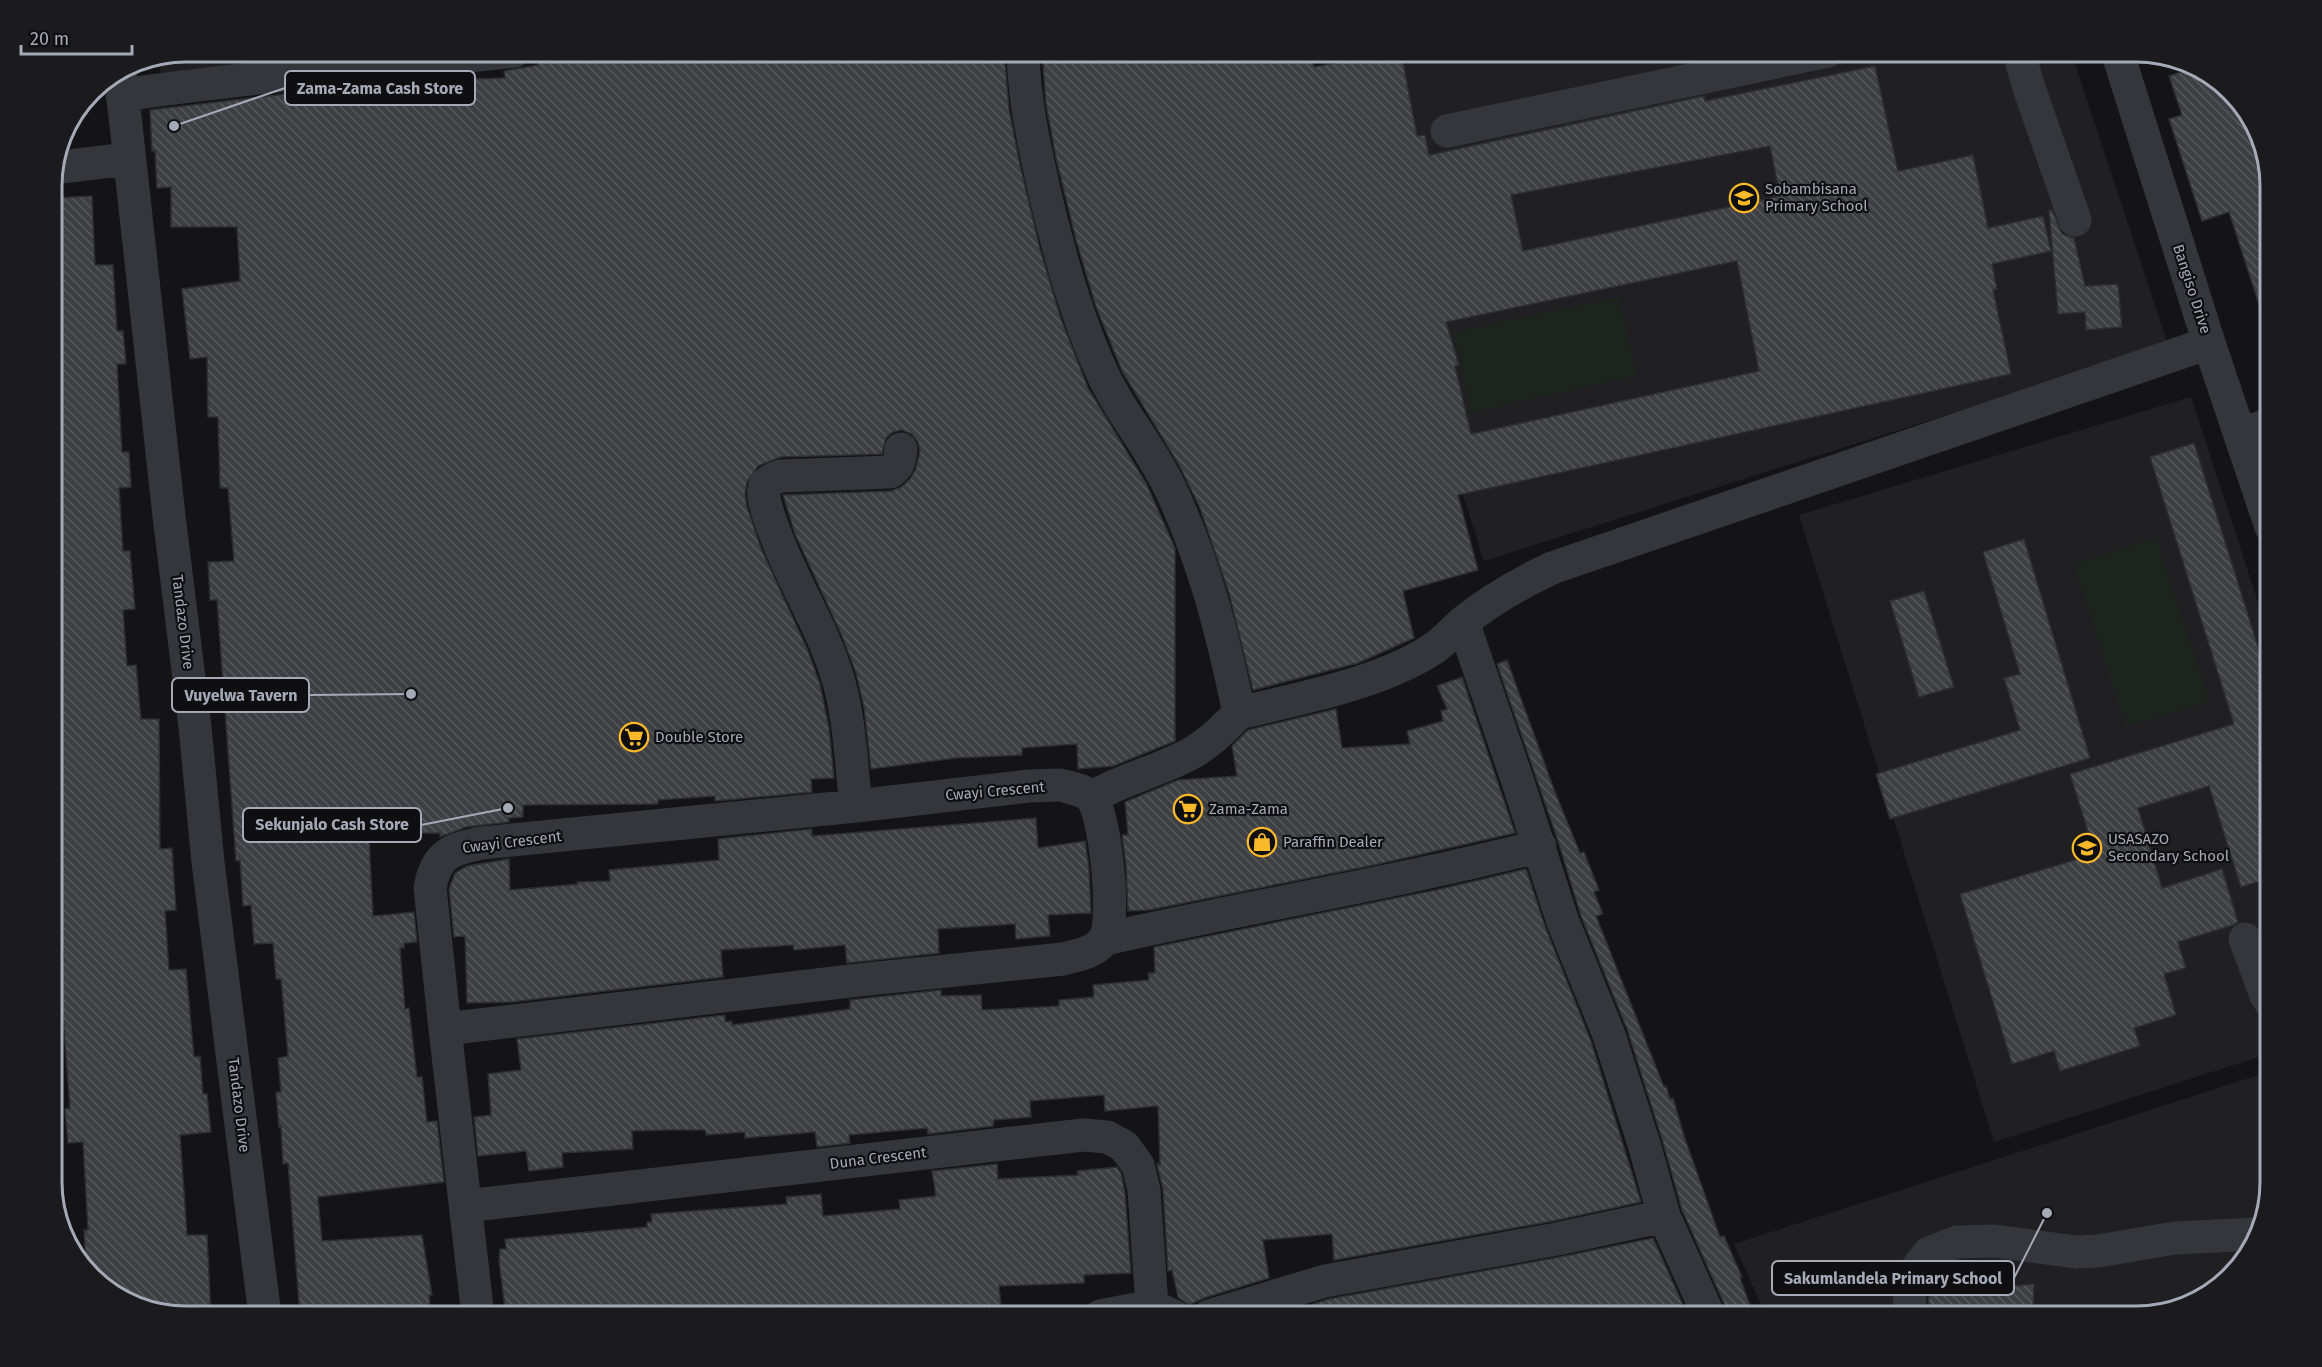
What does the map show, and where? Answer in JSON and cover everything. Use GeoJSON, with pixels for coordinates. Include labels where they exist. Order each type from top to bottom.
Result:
{"type":"FeatureCollection","features":[{"type":"Feature","properties":{"kind":"street"},"geometry":{"type":"LineString","coordinates":[[121,83],[380,62]]}},
{"type":"Feature","properties":{"kind":"street"},"geometry":{"type":"LineString","coordinates":[[1024,62],[1027,111],[1056,241],[1068,281],[1089,342],[1106,381],[1153,454],[1206,576],[1239,713]]}},
{"type":"Feature","properties":{"kind":"street"},"geometry":{"type":"LineString","coordinates":[[1447,131],[1776,62]]}},
{"type":"Feature","properties":{"kind":"street"},"geometry":{"type":"LineString","coordinates":[[2022,62],[2075,220]]}},
{"type":"Feature","properties":{"kind":"street","name":"Bangiso Drive"},"geometry":{"type":"LineString","coordinates":[[2120,62],[2209,343],[2256,429],[2260,455]]}},
{"type":"Feature","properties":{"kind":"street","name":"Tandazo Drive"},"geometry":{"type":"LineString","coordinates":[[121,83],[195,727],[208,862],[264,1306]]}},
{"type":"Feature","properties":{"kind":"street"},"geometry":{"type":"LineString","coordinates":[[64,167],[128,159]]}},
{"type":"Feature","properties":{"kind":"street"},"geometry":{"type":"LineString","coordinates":[[1105,939],[1111,919],[1110,890],[1099,814],[1092,797],[1115,784],[1168,765],[1192,753],[1219,734],[1239,713],[1320,693],[1404,666],[1433,650],[1463,622],[1495,598],[1523,581],[1552,568],[2209,343]]}},
{"type":"Feature","properties":{"kind":"street"},"geometry":{"type":"LineString","coordinates":[[856,806],[847,726],[838,680],[784,557],[764,498],[764,487],[769,480],[781,476],[890,472],[900,461],[901,449]]}},
{"type":"Feature","properties":{"kind":"street"},"geometry":{"type":"LineString","coordinates":[[1463,622],[1540,846],[1563,922],[1616,1054],[1664,1216],[1704,1306]]}},
{"type":"Feature","properties":{"kind":"street","name":"Cwayi Crescent"},"geometry":{"type":"LineString","coordinates":[[477,1306],[430,888],[433,870],[442,858],[457,848],[482,843],[856,806],[1029,786],[1060,786],[1080,789],[1092,797]]}},
{"type":"Feature","properties":{"kind":"street"},"geometry":{"type":"LineString","coordinates":[[446,1029],[860,980],[1063,959],[1088,953],[1105,939],[1290,899],[1427,873],[1540,846]]}},
{"type":"Feature","properties":{"kind":"street"},"geometry":{"type":"LineString","coordinates":[[2245,939],[2260,979]]}},
{"type":"Feature","properties":{"kind":"street","name":"Duna Crescent"},"geometry":{"type":"LineString","coordinates":[[466,1206],[1083,1135],[1107,1137],[1124,1146],[1138,1165],[1162,1306]]}},
{"type":"Feature","properties":{"kind":"street"},"geometry":{"type":"LineString","coordinates":[[1242,1306],[1325,1281],[1557,1239],[1664,1216]]}},
{"type":"Feature","properties":{"kind":"street"},"geometry":{"type":"LineString","coordinates":[[1909,1306],[1910,1288],[1918,1267],[1929,1253],[1957,1242],[1994,1241],[2076,1252],[2098,1251],[2175,1238],[2248,1234]]}},
{"type":"Feature","properties":{"kind":"shaded area"},"geometry":{"type":"Polygon","coordinates":[[[178,62],[290,62],[161,76],[160,65],[178,62]]]}},
{"type":"Feature","properties":{"kind":"shaded area","name":"Sobambisana Primary School"},"geometry":{"type":"Polygon","coordinates":[[[1325,62],[2075,62],[2168,345],[1484,561],[1325,62]]]}},
{"type":"Feature","properties":{"kind":"shaded area"},"geometry":{"type":"Polygon","coordinates":[[[1619,297],[1636,376],[1471,412],[1454,332],[1619,297]]]}},
{"type":"Feature","properties":{"kind":"shaded area","name":"USASAZO Secondary School"},"geometry":{"type":"Polygon","coordinates":[[[2191,397],[2260,608],[2260,1057],[1994,1142],[1799,515],[2191,397]]]}},
{"type":"Feature","properties":{"kind":"shaded area"},"geometry":{"type":"Polygon","coordinates":[[[2156,538],[2209,701],[2126,727],[2074,564],[2156,538]]]}},
{"type":"Feature","properties":{"kind":"shaded area"},"geometry":{"type":"Polygon","coordinates":[[[2260,1075],[2260,1181],[2256,1213],[2251,1229],[2235,1257],[2224,1269],[2212,1280],[2184,1296],[2136,1306],[1762,1306],[1734,1244],[2260,1075]]]}},
{"type":"Feature","properties":{"kind":"building"},"geometry":{"type":"Polygon","coordinates":[[[538,62],[1005,62],[1009,109],[1020,165],[1040,249],[1061,319],[1088,388],[1146,483],[1175,548],[1175,741],[1113,766],[1078,769],[1077,744],[1022,748],[1022,755],[956,758],[871,769],[864,707],[856,673],[842,636],[795,534],[783,495],[891,491],[901,487],[910,479],[916,468],[920,451],[918,442],[912,434],[902,430],[893,432],[886,438],[882,454],[780,457],[758,466],[747,482],[745,494],[747,507],[761,548],[808,651],[820,684],[829,728],[834,778],[811,779],[812,792],[715,801],[715,796],[658,800],[658,804],[523,805],[523,817],[509,818],[509,822],[466,827],[440,837],[440,833],[379,834],[379,836],[369,837],[373,916],[414,912],[417,942],[404,943],[404,948],[400,948],[405,1009],[409,1008],[417,1077],[422,1077],[427,1122],[437,1121],[444,1182],[318,1197],[322,1241],[422,1235],[432,1295],[429,1295],[430,1306],[299,1306],[288,1163],[283,1164],[276,1092],[281,1092],[278,1058],[288,1056],[281,979],[276,979],[273,943],[254,944],[251,905],[243,906],[240,860],[236,861],[217,600],[210,600],[208,562],[234,561],[228,488],[220,488],[218,417],[208,417],[207,357],[190,359],[182,289],[240,281],[237,227],[171,227],[171,187],[157,188],[150,110],[303,92],[386,88],[430,80],[505,78],[504,71],[538,65],[538,62]]]}},
{"type":"Feature","properties":{"kind":"building"},"geometry":{"type":"Polygon","coordinates":[[[1043,62],[1313,62],[1314,67],[1341,62],[1403,62],[1417,136],[1425,135],[1429,155],[1704,96],[1705,101],[1875,66],[1898,171],[1973,155],[1988,228],[2043,216],[2051,251],[1992,264],[1997,289],[1993,290],[2011,374],[1458,495],[1478,570],[1403,591],[1414,638],[1358,663],[1253,690],[1229,593],[1200,508],[1179,465],[1122,371],[1096,307],[1076,240],[1056,158],[1046,104],[1043,62]],[[1770,146],[1511,195],[1523,251],[1780,196],[1770,146]],[[1737,261],[1446,322],[1459,365],[1455,366],[1471,434],[1759,371],[1737,261]]]}},
{"type":"Feature","properties":{"kind":"building"},"geometry":{"type":"Polygon","coordinates":[[[2184,71],[2218,92],[2240,117],[2254,146],[2260,178],[2260,308],[2229,212],[2202,221],[2169,119],[2182,115],[2169,76],[2184,71]]]}},
{"type":"Feature","properties":{"kind":"building"},"geometry":{"type":"Polygon","coordinates":[[[92,196],[95,265],[113,265],[117,331],[123,331],[126,364],[117,364],[122,452],[129,452],[131,487],[119,488],[123,551],[130,551],[135,609],[123,610],[127,666],[136,665],[141,719],[159,719],[160,849],[172,848],[176,910],[165,911],[169,970],[186,969],[194,1057],[200,1056],[203,1094],[207,1094],[211,1132],[180,1135],[187,1235],[207,1235],[211,1306],[170,1304],[138,1296],[110,1280],[92,1263],[85,1254],[84,1230],[88,1230],[83,1142],[68,1143],[65,1109],[70,1108],[62,1004],[62,961],[64,961],[62,942],[62,197],[92,196]]]}},
{"type":"Feature","properties":{"kind":"building"},"geometry":{"type":"Polygon","coordinates":[[[2049,210],[2052,210],[2062,234],[2074,238],[2085,286],[2118,284],[2122,327],[2086,330],[2085,312],[2058,314],[2049,210]]]}},
{"type":"Feature","properties":{"kind":"building"},"geometry":{"type":"Polygon","coordinates":[[[2194,443],[2260,653],[2260,881],[2241,887],[2209,786],[2138,808],[2162,888],[2222,869],[2238,922],[2178,942],[2186,968],[2164,974],[2176,1015],[2134,1028],[2140,1046],[2060,1071],[2054,1051],[2012,1064],[1960,894],[2095,854],[2070,774],[2234,724],[2150,457],[2194,443]]]}},
{"type":"Feature","properties":{"kind":"building"},"geometry":{"type":"Polygon","coordinates":[[[2024,539],[2090,758],[1890,819],[1876,774],[2020,730],[2004,678],[2020,674],[1983,552],[2024,539]]]}},
{"type":"Feature","properties":{"kind":"building"},"geometry":{"type":"Polygon","coordinates":[[[1924,591],[1954,687],[1919,697],[1890,601],[1924,591]]]}},
{"type":"Feature","properties":{"kind":"building"},"geometry":{"type":"Polygon","coordinates":[[[1507,660],[1555,792],[1580,853],[1584,852],[1599,890],[1594,892],[1603,914],[1596,916],[1664,1087],[1666,1086],[1670,1099],[1673,1098],[1720,1237],[1724,1236],[1742,1277],[1740,1278],[1750,1306],[1725,1306],[1682,1210],[1627,1029],[1581,916],[1558,841],[1497,664],[1507,660]]]}},
{"type":"Feature","properties":{"kind":"building"},"geometry":{"type":"Polygon","coordinates":[[[1462,677],[1515,833],[1374,865],[1149,910],[1128,911],[1122,835],[1128,835],[1125,802],[1178,780],[1237,776],[1232,746],[1248,730],[1336,709],[1342,748],[1410,744],[1407,731],[1443,721],[1441,711],[1447,709],[1437,686],[1462,677]]]}},
{"type":"Feature","properties":{"kind":"building"},"geometry":{"type":"Polygon","coordinates":[[[1036,818],[1038,848],[1085,841],[1089,868],[1091,913],[1048,915],[1050,936],[1016,939],[1015,924],[938,929],[939,953],[847,963],[845,945],[794,950],[793,945],[721,950],[723,977],[512,1002],[467,1003],[465,936],[454,937],[449,889],[455,873],[467,866],[509,859],[510,890],[578,884],[577,882],[610,881],[609,870],[719,860],[718,839],[812,829],[812,836],[1036,818]]]}},
{"type":"Feature","properties":{"kind":"building"},"geometry":{"type":"Polygon","coordinates":[[[1526,869],[1546,929],[1591,1041],[1641,1202],[1553,1221],[1334,1260],[1332,1234],[1263,1240],[1269,1278],[1204,1298],[1189,1305],[1178,1297],[1172,1270],[1168,1271],[1163,1189],[1157,1164],[1160,1164],[1158,1106],[1105,1111],[1104,1095],[1030,1101],[1031,1117],[994,1120],[993,1126],[928,1134],[927,1128],[849,1135],[850,1143],[817,1147],[815,1132],[745,1138],[745,1132],[706,1135],[705,1130],[632,1131],[633,1149],[562,1153],[563,1167],[529,1171],[526,1151],[478,1156],[474,1117],[491,1115],[488,1074],[521,1070],[517,1039],[725,1015],[725,1022],[732,1021],[732,1025],[850,1009],[850,1000],[941,990],[941,996],[981,995],[982,1010],[1059,1006],[1059,1000],[1094,997],[1093,985],[1149,980],[1148,973],[1155,973],[1154,947],[1436,890],[1526,869]]]}},
{"type":"Feature","properties":{"kind":"building"},"geometry":{"type":"Polygon","coordinates":[[[997,1164],[998,1179],[1078,1175],[1077,1171],[1117,1167],[1121,1173],[1125,1193],[1131,1273],[1084,1275],[1084,1283],[999,1286],[1001,1305],[987,1306],[505,1306],[499,1261],[500,1249],[506,1249],[505,1239],[647,1227],[647,1222],[652,1222],[651,1214],[787,1204],[786,1197],[821,1194],[823,1216],[900,1209],[899,1200],[936,1196],[932,1171],[997,1164]]]}},
{"type":"Feature","properties":{"kind":"building"},"geometry":{"type":"Polygon","coordinates":[[[1653,1238],[1684,1306],[1307,1306],[1329,1299],[1653,1238]]]}},
{"type":"Feature","properties":{"kind":"building"},"geometry":{"type":"Polygon","coordinates":[[[1960,1261],[1989,1261],[1989,1288],[2034,1284],[2033,1306],[1928,1306],[1929,1294],[1950,1292],[1950,1265],[1960,1261]]]}},
{"type":"Feature","properties":{"kind":"place","name":"Zama-Zama Cash Store"},"geometry":{"type":"Point","coordinates":[174,126]}},
{"type":"Feature","properties":{"kind":"place","name":"Sobambisana Primary School"},"geometry":{"type":"Point","coordinates":[1744,198]}},
{"type":"Feature","properties":{"kind":"place","name":"Vuyelwa Tavern"},"geometry":{"type":"Point","coordinates":[411,694]}},
{"type":"Feature","properties":{"kind":"place","name":"Double Store"},"geometry":{"type":"Point","coordinates":[634,737]}},
{"type":"Feature","properties":{"kind":"place","name":"Sekunjalo Cash Store"},"geometry":{"type":"Point","coordinates":[508,808]}},
{"type":"Feature","properties":{"kind":"place","name":"Zama-Zama"},"geometry":{"type":"Point","coordinates":[1188,809]}},
{"type":"Feature","properties":{"kind":"place","name":"Paraffin Dealer"},"geometry":{"type":"Point","coordinates":[1262,842]}},
{"type":"Feature","properties":{"kind":"place","name":"USASAZO Secondary School"},"geometry":{"type":"Point","coordinates":[2087,848]}},
{"type":"Feature","properties":{"kind":"place","name":"Sakumlandela Primary School"},"geometry":{"type":"Point","coordinates":[2047,1213]}}]}
